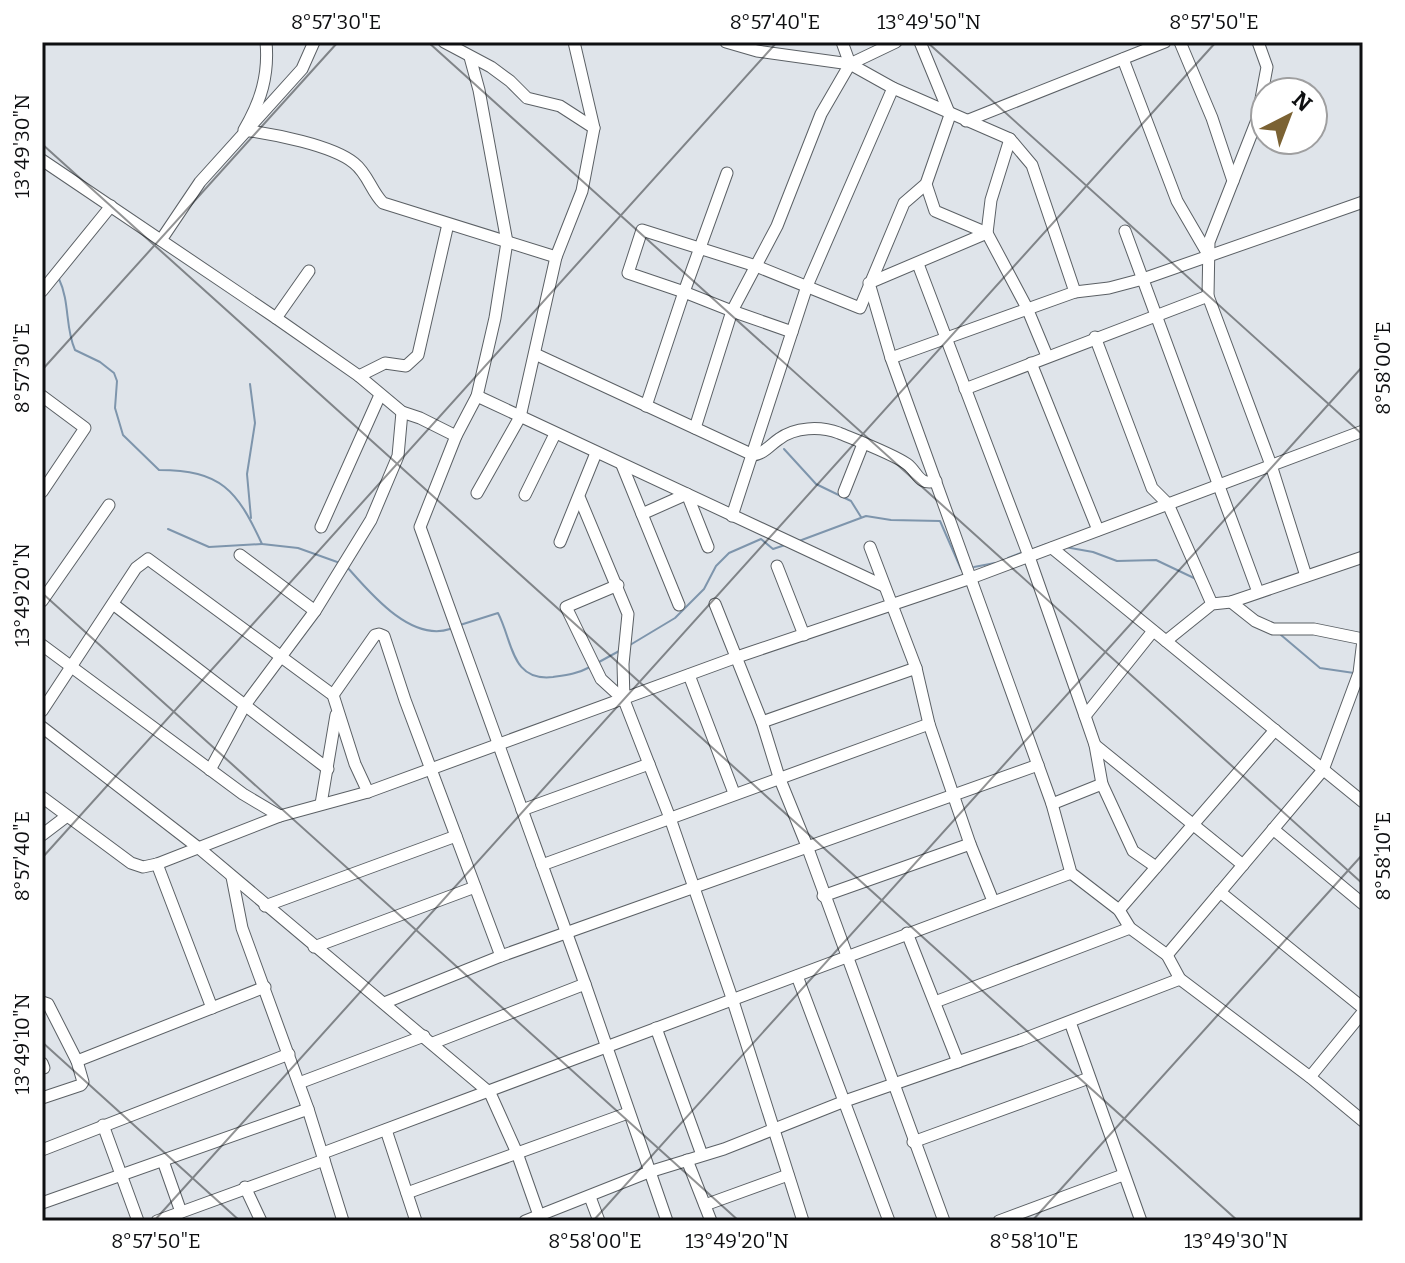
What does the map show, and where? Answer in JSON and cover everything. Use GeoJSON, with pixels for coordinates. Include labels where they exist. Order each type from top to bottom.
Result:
{"type":"FeatureCollection","features":[{"type":"Feature","properties":{"kind":"street"},"geometry":{"type":"LineString","coordinates":[[244,130],[260,104],[268,65],[266,42]]}},
{"type":"Feature","properties":{"kind":"street"},"geometry":{"type":"LineString","coordinates":[[161,240],[200,182],[302,69],[314,42]]}},
{"type":"Feature","properties":{"kind":"street"},"geometry":{"type":"LineString","coordinates":[[444,42],[491,67],[527,98],[560,106],[594,128]]}},
{"type":"Feature","properties":{"kind":"street"},"geometry":{"type":"LineString","coordinates":[[477,493],[520,417],[556,257],[582,191],[594,128],[574,42]]}},
{"type":"Feature","properties":{"kind":"street"},"geometry":{"type":"LineString","coordinates":[[726,42],[757,51],[850,64],[950,115],[1010,139],[1032,165],[1075,292]]}},
{"type":"Feature","properties":{"kind":"street"},"geometry":{"type":"LineString","coordinates":[[842,42],[850,64]]}},
{"type":"Feature","properties":{"kind":"street"},"geometry":{"type":"LineString","coordinates":[[695,428],[732,311],[777,226],[821,114],[850,64],[896,42]]}},
{"type":"Feature","properties":{"kind":"street"},"geometry":{"type":"LineString","coordinates":[[792,332],[628,273],[642,230],[756,266],[860,308],[904,203],[926,184],[950,115],[920,42]]}},
{"type":"Feature","properties":{"kind":"street"},"geometry":{"type":"LineString","coordinates":[[966,121],[1165,42]]}},
{"type":"Feature","properties":{"kind":"street"},"geometry":{"type":"LineString","coordinates":[[1180,42],[1212,118],[1233,181]]}},
{"type":"Feature","properties":{"kind":"street"},"geometry":{"type":"LineString","coordinates":[[1258,42],[1267,67],[1257,120],[1209,242],[1208,296],[1271,465],[1306,576]]}},
{"type":"Feature","properties":{"kind":"street"},"geometry":{"type":"LineString","coordinates":[[470,57],[507,242],[495,318],[477,396],[456,436],[420,527],[667,1221]]}},
{"type":"Feature","properties":{"kind":"street"},"geometry":{"type":"LineString","coordinates":[[1123,59],[1177,201],[1209,256]]}},
{"type":"Feature","properties":{"kind":"street"},"geometry":{"type":"LineString","coordinates":[[732,516],[807,286],[893,88]]}},
{"type":"Feature","properties":{"kind":"street"},"geometry":{"type":"LineString","coordinates":[[244,130],[274,134],[340,154],[354,162],[367,176],[373,192],[383,203],[556,257]]}},
{"type":"Feature","properties":{"kind":"street"},"geometry":{"type":"LineString","coordinates":[[1010,139],[991,200],[987,233],[1027,308],[1047,356]]}},
{"type":"Feature","properties":{"kind":"street"},"geometry":{"type":"LineString","coordinates":[[42,160],[359,376],[402,412],[456,436]]}},
{"type":"Feature","properties":{"kind":"street"},"geometry":{"type":"LineString","coordinates":[[646,406],[727,173]]}},
{"type":"Feature","properties":{"kind":"street"},"geometry":{"type":"LineString","coordinates":[[926,184],[935,211],[987,233]]}},
{"type":"Feature","properties":{"kind":"street"},"geometry":{"type":"LineString","coordinates":[[891,358],[1075,292],[1109,288],[1143,279],[1363,202]]}},
{"type":"Feature","properties":{"kind":"street"},"geometry":{"type":"LineString","coordinates":[[42,291],[111,206]]}},
{"type":"Feature","properties":{"kind":"street"},"geometry":{"type":"LineString","coordinates":[[359,376],[385,363],[406,366],[418,355],[448,224]]}},
{"type":"Feature","properties":{"kind":"street"},"geometry":{"type":"LineString","coordinates":[[1125,231],[1258,592]]}},
{"type":"Feature","properties":{"kind":"street"},"geometry":{"type":"LineString","coordinates":[[869,283],[987,233]]}},
{"type":"Feature","properties":{"kind":"street"},"geometry":{"type":"LineString","coordinates":[[918,264],[1085,716],[1095,745],[1102,784],[1133,851],[1156,867]]}},
{"type":"Feature","properties":{"kind":"street"},"geometry":{"type":"LineString","coordinates":[[276,318],[309,271]]}},
{"type":"Feature","properties":{"kind":"street"},"geometry":{"type":"LineString","coordinates":[[869,283],[891,358],[1052,804],[1071,873],[1119,910],[1130,928],[1167,955],[1180,979],[1363,1121]]}},
{"type":"Feature","properties":{"kind":"street"},"geometry":{"type":"LineString","coordinates":[[965,389],[1208,296]]}},
{"type":"Feature","properties":{"kind":"street"},"geometry":{"type":"LineString","coordinates":[[1095,337],[1152,488],[1168,504],[1212,604]]}},
{"type":"Feature","properties":{"kind":"street"},"geometry":{"type":"LineString","coordinates":[[535,354],[753,455],[796,430],[828,430],[908,464],[920,480],[927,483],[936,481]]}},
{"type":"Feature","properties":{"kind":"street"},"geometry":{"type":"LineString","coordinates":[[1031,363],[1098,530]]}},
{"type":"Feature","properties":{"kind":"street"},"geometry":{"type":"LineString","coordinates":[[321,527],[380,395]]}},
{"type":"Feature","properties":{"kind":"street"},"geometry":{"type":"LineString","coordinates":[[42,396],[85,428],[42,492]]}},
{"type":"Feature","properties":{"kind":"street"},"geometry":{"type":"LineString","coordinates":[[477,396],[884,586]]}},
{"type":"Feature","properties":{"kind":"street"},"geometry":{"type":"LineString","coordinates":[[210,770],[245,705],[315,611],[371,520],[398,456],[402,412]]}},
{"type":"Feature","properties":{"kind":"street"},"geometry":{"type":"LineString","coordinates":[[42,797],[131,863],[143,867],[157,864],[280,816],[368,792],[737,657],[971,578],[1363,431]]}},
{"type":"Feature","properties":{"kind":"street"},"geometry":{"type":"LineString","coordinates":[[525,495],[555,434]]}},
{"type":"Feature","properties":{"kind":"street"},"geometry":{"type":"LineString","coordinates":[[844,492],[863,444]]}},
{"type":"Feature","properties":{"kind":"street"},"geometry":{"type":"LineString","coordinates":[[560,542],[580,499],[596,453]]}},
{"type":"Feature","properties":{"kind":"street"},"geometry":{"type":"LineString","coordinates":[[622,465],[679,605]]}},
{"type":"Feature","properties":{"kind":"street"},"geometry":{"type":"LineString","coordinates":[[642,514],[687,494]]}},
{"type":"Feature","properties":{"kind":"street"},"geometry":{"type":"LineString","coordinates":[[687,494],[708,547]]}},
{"type":"Feature","properties":{"kind":"street"},"geometry":{"type":"LineString","coordinates":[[580,499],[618,585],[629,623],[623,664],[624,700],[670,818],[732,998],[803,1221]]}},
{"type":"Feature","properties":{"kind":"street"},"geometry":{"type":"LineString","coordinates":[[42,601],[109,505]]}},
{"type":"Feature","properties":{"kind":"street"},"geometry":{"type":"LineString","coordinates":[[870,547],[916,668],[929,724],[993,901]]}},
{"type":"Feature","properties":{"kind":"street"},"geometry":{"type":"LineString","coordinates":[[1052,548],[1363,802]]}},
{"type":"Feature","properties":{"kind":"street"},"geometry":{"type":"LineString","coordinates":[[240,555],[315,611]]}},
{"type":"Feature","properties":{"kind":"street"},"geometry":{"type":"LineString","coordinates":[[1166,641],[1212,604],[1231,602],[1363,557]]}},
{"type":"Feature","properties":{"kind":"street"},"geometry":{"type":"LineString","coordinates":[[42,711],[136,568],[148,559],[333,695],[336,711],[368,792]]}},
{"type":"Feature","properties":{"kind":"street"},"geometry":{"type":"LineString","coordinates":[[777,566],[804,635]]}},
{"type":"Feature","properties":{"kind":"street"},"geometry":{"type":"LineString","coordinates":[[618,585],[566,607],[601,679],[624,700]]}},
{"type":"Feature","properties":{"kind":"street"},"geometry":{"type":"LineString","coordinates":[[1167,955],[1323,770],[1359,673],[1363,640],[1314,629],[1273,629],[1255,621],[1231,602]]}},
{"type":"Feature","properties":{"kind":"street"},"geometry":{"type":"LineString","coordinates":[[113,604],[328,769]]}},
{"type":"Feature","properties":{"kind":"street"},"geometry":{"type":"LineString","coordinates":[[715,604],[762,722],[779,777],[944,1221]]}},
{"type":"Feature","properties":{"kind":"street"},"geometry":{"type":"LineString","coordinates":[[1085,716],[1153,631]]}},
{"type":"Feature","properties":{"kind":"street"},"geometry":{"type":"LineString","coordinates":[[333,695],[375,635],[384,636],[501,956]]}},
{"type":"Feature","properties":{"kind":"street"},"geometry":{"type":"LineString","coordinates":[[42,645],[243,794],[280,816]]}},
{"type":"Feature","properties":{"kind":"street"},"geometry":{"type":"LineString","coordinates":[[762,722],[916,668]]}},
{"type":"Feature","properties":{"kind":"street"},"geometry":{"type":"LineString","coordinates":[[689,675],[734,793]]}},
{"type":"Feature","properties":{"kind":"street"},"geometry":{"type":"LineString","coordinates":[[321,804],[336,711]]}},
{"type":"Feature","properties":{"kind":"street"},"geometry":{"type":"LineString","coordinates":[[542,865],[929,724]]}},
{"type":"Feature","properties":{"kind":"street"},"geometry":{"type":"LineString","coordinates":[[42,727],[200,849],[490,1093],[517,1153],[540,1218]]}},
{"type":"Feature","properties":{"kind":"street"},"geometry":{"type":"LineString","coordinates":[[1119,910],[1275,730]]}},
{"type":"Feature","properties":{"kind":"street"},"geometry":{"type":"LineString","coordinates":[[1095,745],[1243,865]]}},
{"type":"Feature","properties":{"kind":"street"},"geometry":{"type":"LineString","coordinates":[[522,810],[649,764]]}},
{"type":"Feature","properties":{"kind":"street"},"geometry":{"type":"LineString","coordinates":[[384,1003],[501,956],[1038,765]]}},
{"type":"Feature","properties":{"kind":"street"},"geometry":{"type":"LineString","coordinates":[[1052,804],[1102,784]]}},
{"type":"Feature","properties":{"kind":"street"},"geometry":{"type":"LineString","coordinates":[[42,835],[67,816]]}},
{"type":"Feature","properties":{"kind":"street"},"geometry":{"type":"LineString","coordinates":[[1273,829],[1363,904]]}},
{"type":"Feature","properties":{"kind":"street"},"geometry":{"type":"LineString","coordinates":[[265,906],[456,836]]}},
{"type":"Feature","properties":{"kind":"street"},"geometry":{"type":"LineString","coordinates":[[823,896],[970,844]]}},
{"type":"Feature","properties":{"kind":"street"},"geometry":{"type":"LineString","coordinates":[[157,864],[212,1008]]}},
{"type":"Feature","properties":{"kind":"street"},"geometry":{"type":"LineString","coordinates":[[157,1221],[732,998],[1071,873]]}},
{"type":"Feature","properties":{"kind":"street"},"geometry":{"type":"LineString","coordinates":[[232,877],[239,918],[308,1109],[343,1221]]}},
{"type":"Feature","properties":{"kind":"street"},"geometry":{"type":"LineString","coordinates":[[314,947],[475,887]]}},
{"type":"Feature","properties":{"kind":"street"},"geometry":{"type":"LineString","coordinates":[[1220,892],[1363,1010],[1310,1077]]}},
{"type":"Feature","properties":{"kind":"street"},"geometry":{"type":"LineString","coordinates":[[935,1002],[1130,928]]}},
{"type":"Feature","properties":{"kind":"street"},"geometry":{"type":"LineString","coordinates":[[907,933],[958,1062]]}},
{"type":"Feature","properties":{"kind":"street"},"geometry":{"type":"LineString","coordinates":[[797,976],[889,1221]]}},
{"type":"Feature","properties":{"kind":"street"},"geometry":{"type":"LineString","coordinates":[[525,1221],[540,1218],[649,1172],[724,1149],[772,1128],[1070,1022],[1180,979]]}},
{"type":"Feature","properties":{"kind":"street"},"geometry":{"type":"LineString","coordinates":[[299,1083],[585,984]]}},
{"type":"Feature","properties":{"kind":"street"},"geometry":{"type":"LineString","coordinates":[[77,1061],[265,987]]}},
{"type":"Feature","properties":{"kind":"street"},"geometry":{"type":"LineString","coordinates":[[42,1002],[48,1004],[83,1075],[81,1085],[42,1098]]}},
{"type":"Feature","properties":{"kind":"street"},"geometry":{"type":"LineString","coordinates":[[1070,1022],[1141,1221]]}},
{"type":"Feature","properties":{"kind":"street"},"geometry":{"type":"LineString","coordinates":[[656,1028],[702,1155]]}},
{"type":"Feature","properties":{"kind":"street"},"geometry":{"type":"LineString","coordinates":[[42,1150],[289,1054]]}},
{"type":"Feature","properties":{"kind":"street"},"geometry":{"type":"LineString","coordinates":[[913,1142],[1089,1078]]}},
{"type":"Feature","properties":{"kind":"street"},"geometry":{"type":"LineString","coordinates":[[42,1203],[308,1109]]}},
{"type":"Feature","properties":{"kind":"street"},"geometry":{"type":"LineString","coordinates":[[407,1193],[628,1113]]}},
{"type":"Feature","properties":{"kind":"street"},"geometry":{"type":"LineString","coordinates":[[103,1125],[138,1221]]}},
{"type":"Feature","properties":{"kind":"street"},"geometry":{"type":"LineString","coordinates":[[386,1130],[416,1221]]}},
{"type":"Feature","properties":{"kind":"street"},"geometry":{"type":"LineString","coordinates":[[687,1160],[711,1221]]}},
{"type":"Feature","properties":{"kind":"street"},"geometry":{"type":"LineString","coordinates":[[163,1161],[174,1216]]}},
{"type":"Feature","properties":{"kind":"street"},"geometry":{"type":"LineString","coordinates":[[705,1205],[788,1175]]}},
{"type":"Feature","properties":{"kind":"street"},"geometry":{"type":"LineString","coordinates":[[999,1221],[1123,1175]]}},
{"type":"Feature","properties":{"kind":"street"},"geometry":{"type":"LineString","coordinates":[[245,1187],[261,1221]]}},
{"type":"Feature","properties":{"kind":"street"},"geometry":{"type":"LineString","coordinates":[[590,1197],[599,1221]]}},
{"type":"Feature","properties":{"kind":"waterway"},"geometry":{"type":"LineString","coordinates":[[59,279],[75,350],[114,373],[117,381],[115,408],[123,435],[159,470],[198,474],[224,487],[244,510],[262,544],[298,548],[340,563]]}},
{"type":"Feature","properties":{"kind":"waterway"},"geometry":{"type":"LineString","coordinates":[[250,384],[255,423],[247,474],[251,518]]}},
{"type":"Feature","properties":{"kind":"waterway"},"geometry":{"type":"LineString","coordinates":[[784,449],[816,484],[851,501],[861,517]]}},
{"type":"Feature","properties":{"kind":"waterway"},"geometry":{"type":"LineString","coordinates":[[799,541],[866,516],[940,521],[963,569]]}},
{"type":"Feature","properties":{"kind":"waterway"},"geometry":{"type":"LineString","coordinates":[[168,529],[209,547],[262,544]]}},
{"type":"Feature","properties":{"kind":"waterway"},"geometry":{"type":"LineString","coordinates":[[630,645],[675,618],[704,589],[716,566],[729,553],[761,539],[773,549],[785,545]]}},
{"type":"Feature","properties":{"kind":"waterway"},"geometry":{"type":"LineString","coordinates":[[1031,550],[1047,544]]}},
{"type":"Feature","properties":{"kind":"waterway"},"geometry":{"type":"LineString","coordinates":[[1065,547],[1093,552],[1117,561],[1156,560],[1196,579]]}},
{"type":"Feature","properties":{"kind":"waterway"},"geometry":{"type":"LineString","coordinates":[[1008,558],[1021,553]]}},
{"type":"Feature","properties":{"kind":"waterway"},"geometry":{"type":"LineString","coordinates":[[974,567],[995,563]]}},
{"type":"Feature","properties":{"kind":"waterway"},"geometry":{"type":"LineString","coordinates":[[348,568],[380,602],[407,622],[421,629],[450,629]]}},
{"type":"Feature","properties":{"kind":"waterway"},"geometry":{"type":"LineString","coordinates":[[460,625],[498,613],[515,658],[521,667],[539,677],[567,675],[590,667]]}},
{"type":"Feature","properties":{"kind":"waterway"},"geometry":{"type":"LineString","coordinates":[[1281,635],[1320,668],[1354,673]]}},
{"type":"Feature","properties":{"kind":"waterway"},"geometry":{"type":"LineString","coordinates":[[599,662],[621,650]]}}]}
